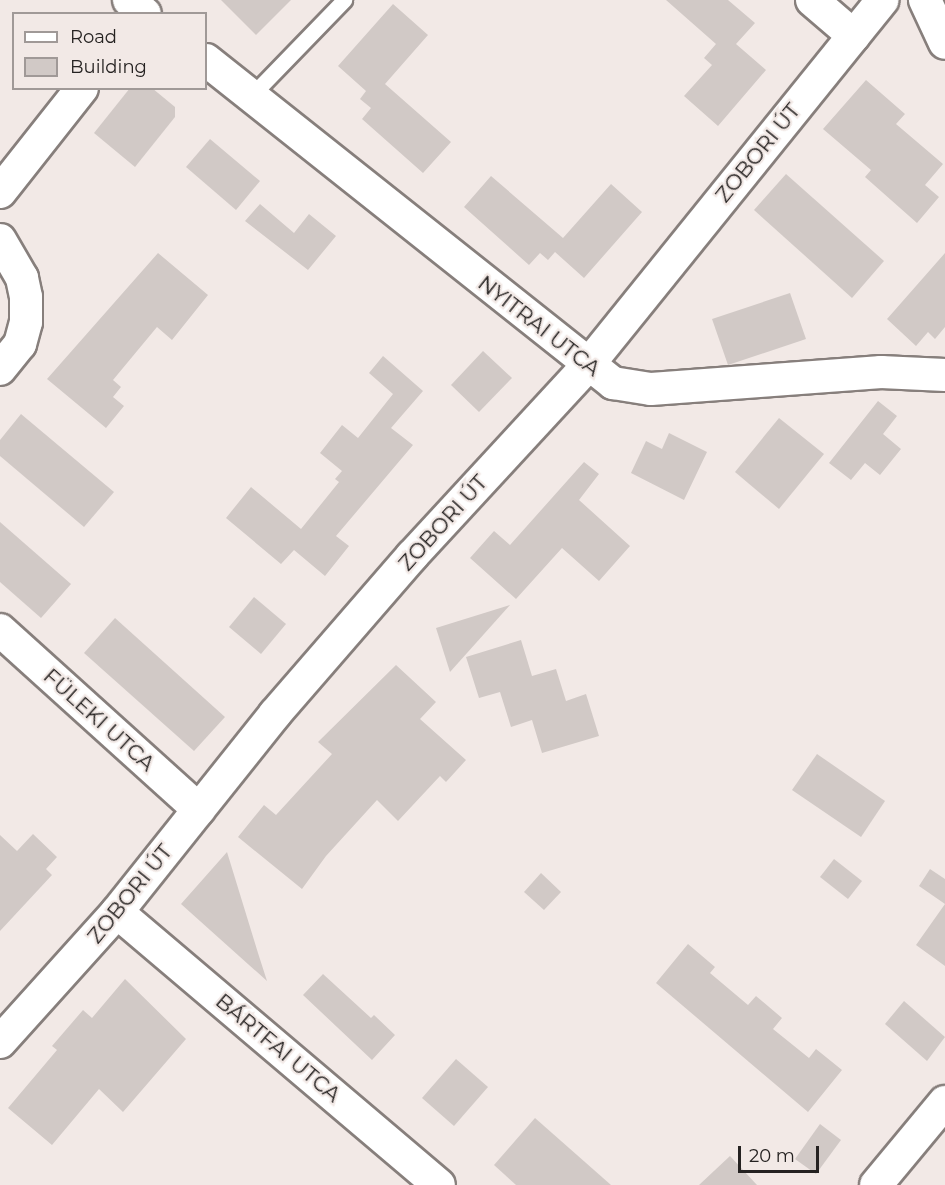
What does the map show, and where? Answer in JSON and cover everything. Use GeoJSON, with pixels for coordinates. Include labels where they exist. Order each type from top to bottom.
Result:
{"type":"FeatureCollection","features":[{"type":"Feature","properties":{"kind":"street"},"geometry":{"type":"LineString","coordinates":[[812,0],[854,36]]}},
{"type":"Feature","properties":{"kind":"street","name":"ZOBORI ÚT"},"geometry":{"type":"LineString","coordinates":[[0,1042],[117,912],[274,714],[405,565],[588,365],[883,0]]}},
{"type":"Feature","properties":{"kind":"street"},"geometry":{"type":"LineString","coordinates":[[925,0],[945,43]]}},
{"type":"Feature","properties":{"kind":"street","name":"NYITRAI UTCA"},"geometry":{"type":"LineString","coordinates":[[207,61],[588,365],[614,383],[651,389],[881,372],[945,375]]}},
{"type":"Feature","properties":{"kind":"street"},"geometry":{"type":"LineString","coordinates":[[0,192],[80,90]]}},
{"type":"Feature","properties":{"kind":"street"},"geometry":{"type":"LineString","coordinates":[[0,240],[22,278],[26,297],[26,322],[20,344],[0,369]]}},
{"type":"Feature","properties":{"kind":"street","name":"FÜLEKI UTCA"},"geometry":{"type":"LineString","coordinates":[[0,630],[199,810]]}},
{"type":"Feature","properties":{"kind":"street","name":"BÁRTFAI UTCA"},"geometry":{"type":"LineString","coordinates":[[117,912],[439,1185]]}},
{"type":"Feature","properties":{"kind":"street"},"geometry":{"type":"LineString","coordinates":[[876,1185],[945,1102]]}},
{"type":"Feature","properties":{"kind":"lane"},"geometry":{"type":"LineString","coordinates":[[251,96],[344,0]]}},
{"type":"Feature","properties":{"kind":"building"},"geometry":{"type":"Polygon","coordinates":[[[221,0],[291,0],[256,35],[221,0]]]}},
{"type":"Feature","properties":{"kind":"building"},"geometry":{"type":"Polygon","coordinates":[[[666,0],[728,0],[755,23],[736,44],[766,70],[718,126],[684,96],[712,65],[704,58],[716,44],[666,0]]]}},
{"type":"Feature","properties":{"kind":"building"},"geometry":{"type":"Polygon","coordinates":[[[393,4],[428,35],[385,84],[451,142],[423,173],[362,119],[371,108],[360,99],[366,91],[338,66],[393,4]]]}},
{"type":"Feature","properties":{"kind":"building"},"geometry":{"type":"Polygon","coordinates":[[[866,80],[905,114],[896,124],[943,164],[925,185],[939,197],[917,223],[865,177],[871,170],[823,129],[866,80]]]}},
{"type":"Feature","properties":{"kind":"building"},"geometry":{"type":"Polygon","coordinates":[[[128,90],[154,90],[175,107],[175,117],[135,167],[94,133],[128,90]]]}},
{"type":"Feature","properties":{"kind":"building"},"geometry":{"type":"Polygon","coordinates":[[[210,139],[260,181],[236,210],[186,167],[210,139]]]}},
{"type":"Feature","properties":{"kind":"building"},"geometry":{"type":"Polygon","coordinates":[[[786,174],[884,261],[852,298],[754,210],[786,174]]]}},
{"type":"Feature","properties":{"kind":"building"},"geometry":{"type":"Polygon","coordinates":[[[491,176],[563,238],[611,184],[642,212],[584,278],[555,252],[548,260],[540,253],[529,265],[464,207],[491,176]]]}},
{"type":"Feature","properties":{"kind":"building"},"geometry":{"type":"Polygon","coordinates":[[[260,204],[294,233],[309,214],[336,236],[308,270],[245,221],[260,204]]]}},
{"type":"Feature","properties":{"kind":"building"},"geometry":{"type":"Polygon","coordinates":[[[158,253],[208,295],[172,340],[157,327],[113,380],[121,387],[113,397],[124,406],[106,428],[47,379],[158,253]]]}},
{"type":"Feature","properties":{"kind":"building"},"geometry":{"type":"Polygon","coordinates":[[[945,253],[945,327],[935,339],[928,332],[916,346],[887,319],[945,253]]]}},
{"type":"Feature","properties":{"kind":"building"},"geometry":{"type":"Polygon","coordinates":[[[790,293],[806,339],[728,365],[712,319],[790,293]]]}},
{"type":"Feature","properties":{"kind":"building"},"geometry":{"type":"Polygon","coordinates":[[[483,351],[512,378],[479,412],[451,385],[483,351]]]}},
{"type":"Feature","properties":{"kind":"building"},"geometry":{"type":"Polygon","coordinates":[[[383,356],[423,391],[391,428],[413,445],[336,536],[349,546],[325,576],[294,550],[281,564],[226,518],[251,487],[301,529],[339,482],[335,479],[342,471],[320,453],[342,425],[358,438],[393,394],[369,373],[383,356]]]}},
{"type":"Feature","properties":{"kind":"building"},"geometry":{"type":"Polygon","coordinates":[[[878,401],[897,416],[883,434],[901,449],[880,475],[865,463],[851,480],[829,463],[878,401]]]}},
{"type":"Feature","properties":{"kind":"building"},"geometry":{"type":"Polygon","coordinates":[[[21,414],[114,492],[84,527],[0,456],[0,440],[21,414]]]}},
{"type":"Feature","properties":{"kind":"building"},"geometry":{"type":"Polygon","coordinates":[[[779,418],[824,454],[779,509],[735,472],[779,418]]]}},
{"type":"Feature","properties":{"kind":"building"},"geometry":{"type":"Polygon","coordinates":[[[669,433],[707,452],[684,500],[631,473],[646,441],[662,449],[669,433]]]}},
{"type":"Feature","properties":{"kind":"building"},"geometry":{"type":"Polygon","coordinates":[[[584,462],[599,474],[579,500],[630,546],[599,581],[562,548],[516,599],[470,558],[494,531],[510,545],[584,462]]]}},
{"type":"Feature","properties":{"kind":"building"},"geometry":{"type":"Polygon","coordinates":[[[0,522],[71,584],[41,618],[0,582],[0,522]]]}},
{"type":"Feature","properties":{"kind":"building"},"geometry":{"type":"Polygon","coordinates":[[[254,597],[286,624],[261,654],[229,627],[254,597]]]}},
{"type":"Feature","properties":{"kind":"building"},"geometry":{"type":"Polygon","coordinates":[[[510,605],[450,672],[436,628],[510,605]]]}},
{"type":"Feature","properties":{"kind":"building"},"geometry":{"type":"Polygon","coordinates":[[[115,618],[225,717],[194,751],[84,653],[115,618]]]}},
{"type":"Feature","properties":{"kind":"building"},"geometry":{"type":"Polygon","coordinates":[[[521,640],[532,676],[556,669],[566,701],[586,694],[599,736],[542,753],[532,720],[511,727],[500,692],[479,698],[466,657],[521,640]]]}},
{"type":"Feature","properties":{"kind":"building"},"geometry":{"type":"Polygon","coordinates":[[[396,665],[436,702],[420,719],[466,760],[446,782],[440,776],[398,821],[377,800],[326,856],[302,889],[238,837],[264,805],[276,815],[332,754],[318,742],[396,665]]]}},
{"type":"Feature","properties":{"kind":"building"},"geometry":{"type":"Polygon","coordinates":[[[817,754],[885,801],[861,837],[792,790],[817,754]]]}},
{"type":"Feature","properties":{"kind":"building"},"geometry":{"type":"Polygon","coordinates":[[[33,834],[57,857],[46,869],[52,875],[0,931],[0,835],[17,851],[33,834]]]}},
{"type":"Feature","properties":{"kind":"building"},"geometry":{"type":"Polygon","coordinates":[[[227,852],[258,953],[267,981],[181,904],[227,852]]]}},
{"type":"Feature","properties":{"kind":"building"},"geometry":{"type":"Polygon","coordinates":[[[834,859],[862,881],[848,899],[820,877],[834,859]]]}},
{"type":"Feature","properties":{"kind":"building"},"geometry":{"type":"Polygon","coordinates":[[[930,869],[945,879],[945,904],[919,886],[930,869]]]}},
{"type":"Feature","properties":{"kind":"building"},"geometry":{"type":"Polygon","coordinates":[[[541,873],[561,892],[544,910],[524,892],[541,873]]]}},
{"type":"Feature","properties":{"kind":"building"},"geometry":{"type":"Polygon","coordinates":[[[945,904],[945,966],[916,945],[945,904]]]}},
{"type":"Feature","properties":{"kind":"building"},"geometry":{"type":"Polygon","coordinates":[[[688,944],[715,967],[710,973],[748,1005],[756,996],[782,1018],[773,1029],[809,1058],[816,1049],[842,1070],[808,1112],[656,983],[688,944]]]}},
{"type":"Feature","properties":{"kind":"building"},"geometry":{"type":"Polygon","coordinates":[[[323,974],[371,1018],[374,1015],[395,1035],[372,1060],[303,995],[323,974]]]}},
{"type":"Feature","properties":{"kind":"building"},"geometry":{"type":"Polygon","coordinates":[[[125,979],[186,1039],[123,1112],[99,1089],[52,1145],[8,1108],[57,1050],[52,1046],[83,1010],[92,1018],[125,979]]]}},
{"type":"Feature","properties":{"kind":"building"},"geometry":{"type":"Polygon","coordinates":[[[904,1001],[945,1037],[927,1061],[885,1024],[904,1001]]]}},
{"type":"Feature","properties":{"kind":"building"},"geometry":{"type":"Polygon","coordinates":[[[456,1059],[488,1087],[454,1126],[422,1098],[456,1059]]]}},
{"type":"Feature","properties":{"kind":"building"},"geometry":{"type":"Polygon","coordinates":[[[535,1118],[611,1185],[516,1185],[494,1165],[535,1118]]]}},
{"type":"Feature","properties":{"kind":"building"},"geometry":{"type":"Polygon","coordinates":[[[820,1124],[841,1140],[816,1174],[795,1159],[820,1124]]]}},
{"type":"Feature","properties":{"kind":"building"},"geometry":{"type":"Polygon","coordinates":[[[730,1156],[757,1185],[699,1185],[730,1156]]]}}]}
